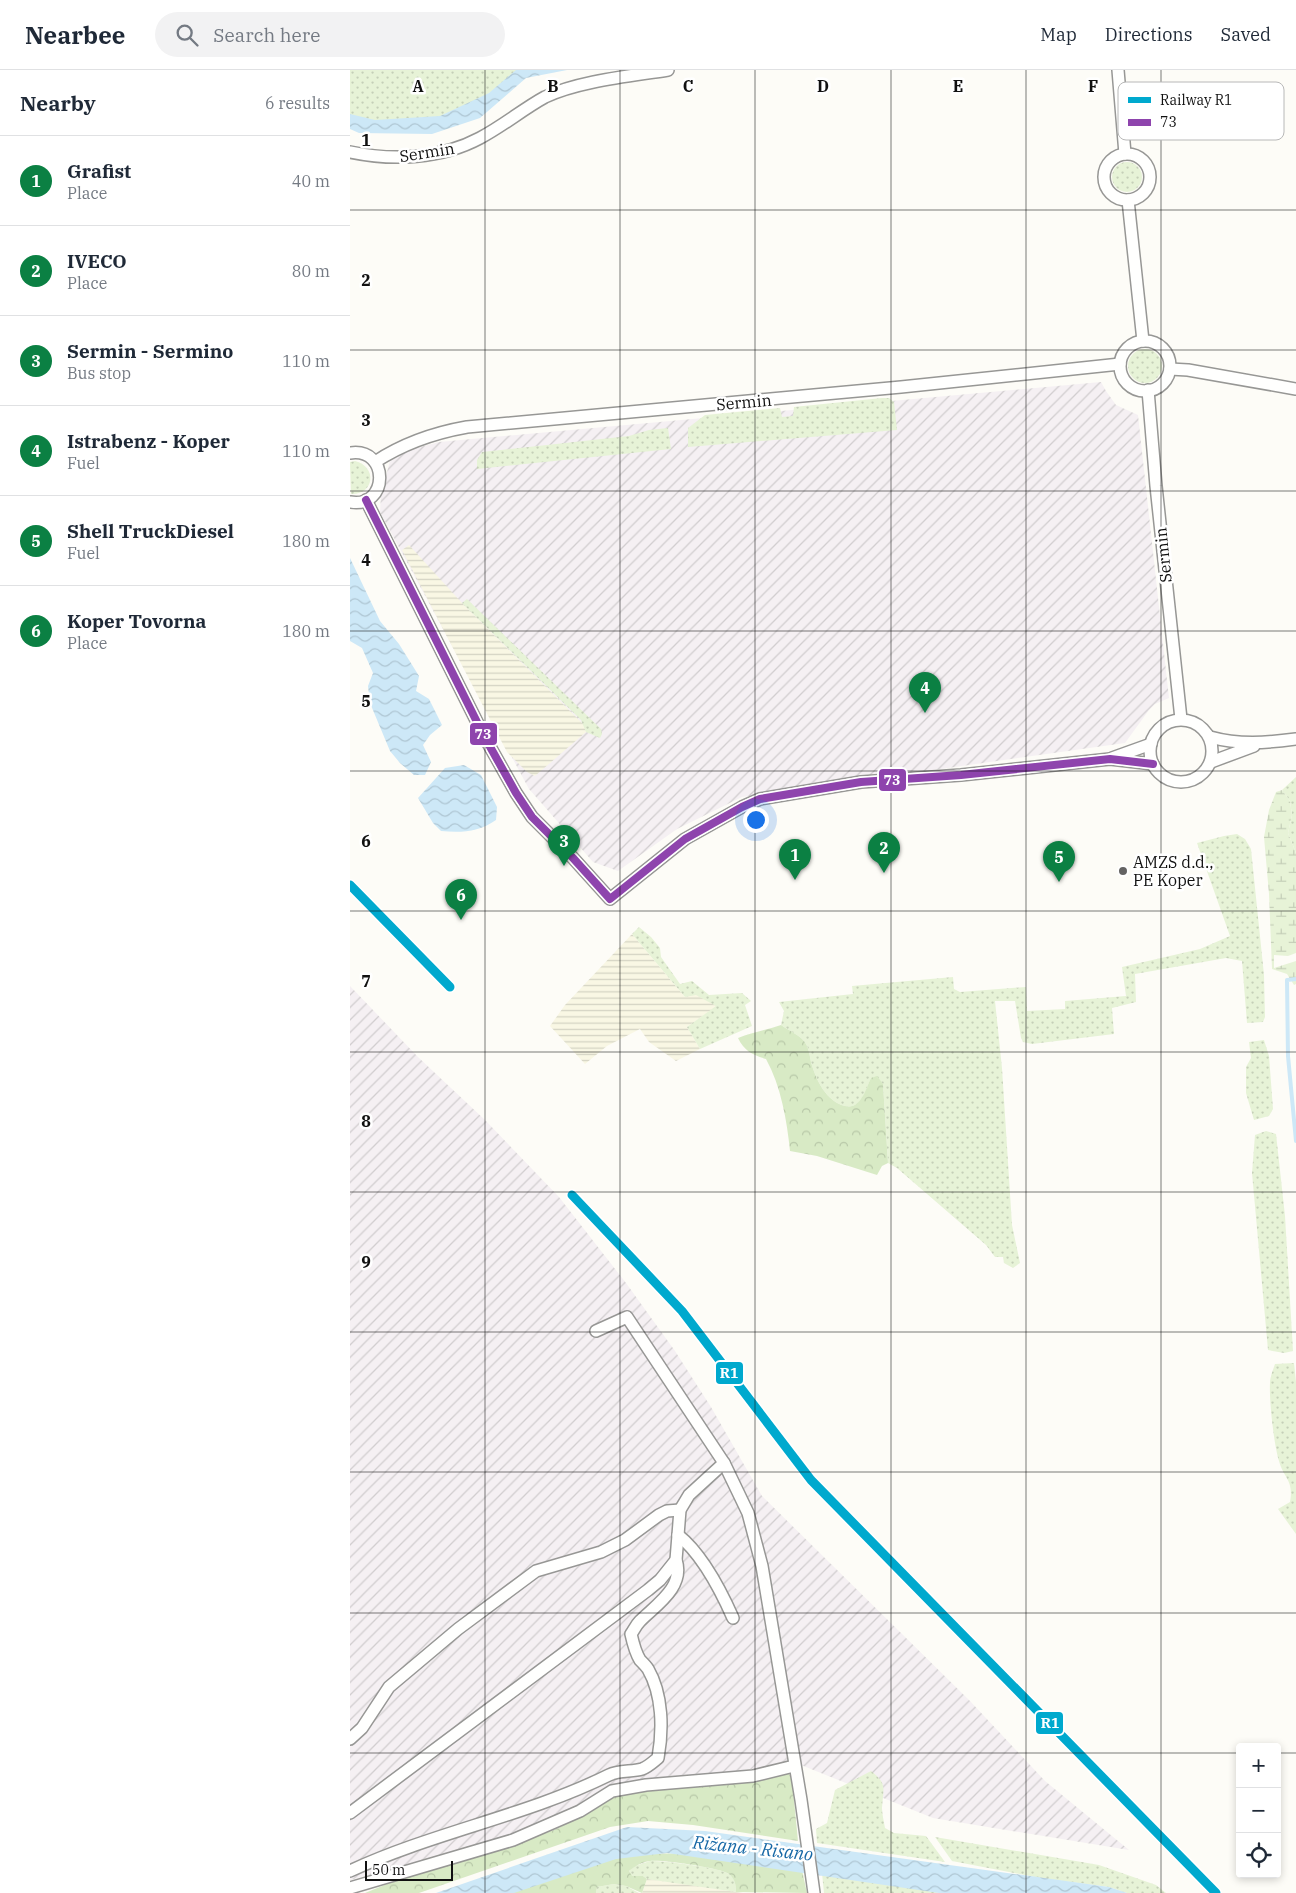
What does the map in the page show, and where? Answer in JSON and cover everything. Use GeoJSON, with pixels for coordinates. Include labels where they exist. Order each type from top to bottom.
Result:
{"type":"FeatureCollection","features":[{"type":"Feature","properties":{"kind":"street","name":"Sermin"},"geometry":{"type":"LineString","coordinates":[[350,152],[401,158],[448,150],[480,138],[546,97],[559,92],[597,82],[668,70]]}},
{"type":"Feature","properties":{"kind":"street"},"geometry":{"type":"LineString","coordinates":[[1124,140],[1125,154]]}},
{"type":"Feature","properties":{"kind":"street"},"geometry":{"type":"LineString","coordinates":[[1125,154],[1137,156],[1142,160],[1150,177],[1143,193],[1138,197],[1128,200],[1120,199],[1110,193],[1104,180],[1105,170],[1112,159],[1125,154]]}},
{"type":"Feature","properties":{"kind":"street"},"geometry":{"type":"LineString","coordinates":[[1128,200],[1143,341]]}},
{"type":"Feature","properties":{"kind":"street"},"geometry":{"type":"LineString","coordinates":[[1143,341],[1150,341],[1163,349],[1170,362],[1170,369],[1165,381],[1155,389],[1134,388],[1128,384],[1121,372],[1120,364],[1122,358],[1130,346],[1143,341]]}},
{"type":"Feature","properties":{"kind":"street","name":"Sermin"},"geometry":{"type":"LineString","coordinates":[[375,462],[404,444],[436,433],[467,427],[901,387],[1120,364]]}},
{"type":"Feature","properties":{"kind":"street"},"geometry":{"type":"LineString","coordinates":[[1170,369],[1296,390]]}},
{"type":"Feature","properties":{"kind":"street","name":"Sermin"},"geometry":{"type":"LineString","coordinates":[[1148,390],[1180,719]]}},
{"type":"Feature","properties":{"kind":"street"},"geometry":{"type":"LineString","coordinates":[[350,453],[365,454],[375,462],[380,480],[376,492],[366,500],[350,502]]}},
{"type":"Feature","properties":{"kind":"street"},"geometry":{"type":"LineString","coordinates":[[366,500],[484,736],[516,793],[532,817],[610,899],[685,839],[760,799],[861,782],[961,775],[1110,759],[1153,764]]}},
{"type":"Feature","properties":{"kind":"street"},"geometry":{"type":"LineString","coordinates":[[1180,719],[1198,724],[1205,729],[1210,737],[1213,749],[1211,762],[1203,774],[1196,779],[1175,782],[1162,776],[1153,764],[1150,754],[1151,744],[1161,726],[1180,719]]}},
{"type":"Feature","properties":{"kind":"street"},"geometry":{"type":"LineString","coordinates":[[1210,737],[1235,742],[1262,743],[1296,739]]}},
{"type":"Feature","properties":{"kind":"street"},"geometry":{"type":"LineString","coordinates":[[1211,762],[1262,743]]}},
{"type":"Feature","properties":{"kind":"street"},"geometry":{"type":"LineString","coordinates":[[1110,759],[1151,744]]}},
{"type":"Feature","properties":{"kind":"street"},"geometry":{"type":"LineString","coordinates":[[596,1331],[627,1317],[724,1463],[748,1513],[762,1566],[801,1800],[814,1893]]}},
{"type":"Feature","properties":{"kind":"street"},"geometry":{"type":"LineString","coordinates":[[350,1813],[660,1580],[676,1560],[681,1541],[680,1510],[689,1494],[724,1463]]}},
{"type":"Feature","properties":{"kind":"street"},"geometry":{"type":"LineString","coordinates":[[350,1739],[362,1728],[389,1686],[458,1629],[536,1571],[601,1552],[625,1540],[667,1511],[680,1510]]}},
{"type":"Feature","properties":{"kind":"street"},"geometry":{"type":"LineString","coordinates":[[681,1541],[695,1552],[726,1602],[733,1618]]}},
{"type":"Feature","properties":{"kind":"street"},"geometry":{"type":"LineString","coordinates":[[350,1871],[392,1853],[549,1801],[601,1780],[610,1774],[644,1768],[658,1758],[660,1720],[657,1691],[648,1669],[634,1648],[631,1634],[639,1622],[673,1588],[678,1567],[676,1560]]}},
{"type":"Feature","properties":{"kind":"street"},"geometry":{"type":"LineString","coordinates":[[350,1888],[513,1840],[580,1811],[612,1791],[646,1785],[753,1776],[794,1766]]}},
{"type":"Feature","properties":{"kind":"shaded area"},"geometry":{"type":"Polygon","coordinates":[[[1101,382],[1116,405],[1138,415],[1169,698],[1155,704],[1149,710],[1125,743],[742,797],[677,829],[618,871],[593,862],[529,789],[380,512],[381,494],[390,461],[409,450],[439,442],[1101,382]]]}},
{"type":"Feature","properties":{"kind":"shaded area"},"geometry":{"type":"Polygon","coordinates":[[[409,545],[462,603],[584,725],[586,732],[535,776],[527,772],[507,752],[402,550],[409,545]]]}},
{"type":"Feature","properties":{"kind":"shaded area"},"geometry":{"type":"Polygon","coordinates":[[[632,934],[685,997],[696,994],[717,1006],[687,1027],[700,1049],[676,1061],[649,1042],[640,1029],[607,1046],[585,1064],[550,1026],[565,1005],[632,934]]]}},
{"type":"Feature","properties":{"kind":"shaded area"},"geometry":{"type":"Polygon","coordinates":[[[350,986],[418,1057],[485,1120],[559,1197],[626,1283],[675,1351],[711,1407],[762,1496],[970,1701],[1045,1781],[1129,1850],[933,1818],[796,1763],[612,1788],[513,1837],[350,1880],[350,986]]]}},
{"type":"Feature","properties":{"kind":"shaded area"},"geometry":{"type":"Polygon","coordinates":[[[647,1879],[672,1882],[743,1893],[642,1893],[647,1879]]]}},
{"type":"Feature","properties":{"kind":"green space"},"geometry":{"type":"Polygon","coordinates":[[[350,70],[522,70],[465,110],[413,122],[350,119],[350,70]]]}},
{"type":"Feature","properties":{"kind":"green space"},"geometry":{"type":"Polygon","coordinates":[[[1127,162],[1138,166],[1142,177],[1138,188],[1127,192],[1116,188],[1112,177],[1116,166],[1127,162]]]}},
{"type":"Feature","properties":{"kind":"green space"},"geometry":{"type":"Polygon","coordinates":[[[1145,349],[1157,354],[1162,366],[1157,378],[1145,383],[1133,378],[1128,366],[1133,354],[1145,349]]]}},
{"type":"Feature","properties":{"kind":"green space"},"geometry":{"type":"Polygon","coordinates":[[[889,398],[894,402],[897,430],[688,447],[688,428],[705,415],[780,408],[782,417],[793,416],[794,407],[889,398]]]}},
{"type":"Feature","properties":{"kind":"green space"},"geometry":{"type":"Polygon","coordinates":[[[668,428],[671,449],[477,469],[477,460],[482,452],[629,436],[649,430],[668,428]]]}},
{"type":"Feature","properties":{"kind":"green space"},"geometry":{"type":"Polygon","coordinates":[[[355,461],[367,469],[370,474],[370,480],[365,490],[351,494],[350,462],[355,461]]]}},
{"type":"Feature","properties":{"kind":"green space"},"geometry":{"type":"Polygon","coordinates":[[[467,599],[601,729],[602,734],[600,738],[586,732],[581,720],[462,603],[467,599]]]}},
{"type":"Feature","properties":{"kind":"green space"},"geometry":{"type":"Polygon","coordinates":[[[1296,777],[1296,853],[1288,833],[1292,815],[1290,801],[1282,790],[1296,777]]]}},
{"type":"Feature","properties":{"kind":"green space"},"geometry":{"type":"Polygon","coordinates":[[[1282,790],[1290,801],[1292,815],[1288,833],[1296,853],[1296,953],[1288,956],[1274,955],[1274,968],[1296,961],[1296,984],[1294,985],[1287,974],[1272,969],[1269,894],[1264,837],[1269,810],[1276,792],[1282,790]]]}},
{"type":"Feature","properties":{"kind":"green space"},"geometry":{"type":"Polygon","coordinates":[[[1237,834],[1245,839],[1251,849],[1264,975],[1265,1017],[1263,1022],[1247,1023],[1242,961],[1226,958],[1135,974],[1136,1002],[1112,1008],[1114,1034],[1032,1044],[1023,1042],[1015,1001],[995,1001],[1002,1068],[1012,1225],[1020,1263],[1013,1268],[1004,1263],[1003,1257],[995,1257],[986,1245],[897,1168],[888,1163],[883,1084],[871,1078],[865,1093],[855,1105],[845,1106],[832,1100],[819,1083],[804,1041],[781,1025],[784,1011],[779,1002],[853,994],[852,986],[953,977],[954,989],[960,992],[1026,987],[1027,1011],[1065,1009],[1065,1001],[1126,996],[1122,967],[1200,949],[1230,936],[1197,843],[1237,834]]]}},
{"type":"Feature","properties":{"kind":"green space"},"geometry":{"type":"Polygon","coordinates":[[[639,927],[660,948],[661,957],[680,984],[692,981],[709,995],[742,993],[751,1001],[745,1005],[752,1026],[700,1049],[687,1027],[716,1006],[696,995],[685,997],[632,934],[639,927]]]}},
{"type":"Feature","properties":{"kind":"green space"},"geometry":{"type":"Polygon","coordinates":[[[781,1025],[804,1041],[819,1083],[832,1100],[845,1106],[855,1105],[862,1097],[871,1078],[877,1076],[883,1084],[888,1163],[882,1166],[877,1175],[817,1156],[790,1151],[783,1104],[771,1069],[766,1059],[749,1052],[738,1038],[781,1025]]]}},
{"type":"Feature","properties":{"kind":"green space"},"geometry":{"type":"Polygon","coordinates":[[[1264,1040],[1269,1056],[1273,1109],[1269,1116],[1254,1120],[1246,1093],[1246,1067],[1251,1058],[1249,1042],[1264,1040]]]}},
{"type":"Feature","properties":{"kind":"green space"},"geometry":{"type":"Polygon","coordinates":[[[1266,1131],[1276,1134],[1285,1216],[1293,1351],[1284,1353],[1268,1350],[1252,1173],[1255,1135],[1266,1131]]]}},
{"type":"Feature","properties":{"kind":"green space"},"geometry":{"type":"Polygon","coordinates":[[[1294,1363],[1296,1382],[1296,1534],[1278,1509],[1290,1502],[1291,1489],[1277,1454],[1270,1391],[1270,1378],[1275,1364],[1294,1363]]]}},
{"type":"Feature","properties":{"kind":"green space"},"geometry":{"type":"Polygon","coordinates":[[[788,1771],[792,1780],[798,1841],[693,1825],[648,1821],[610,1827],[419,1893],[365,1893],[419,1871],[518,1843],[554,1830],[585,1815],[620,1791],[732,1784],[788,1771]]]}},
{"type":"Feature","properties":{"kind":"green space"},"geometry":{"type":"Polygon","coordinates":[[[871,1771],[880,1780],[883,1787],[882,1810],[885,1828],[894,1833],[926,1836],[945,1862],[817,1843],[816,1829],[827,1823],[835,1790],[871,1771]]]}},
{"type":"Feature","properties":{"kind":"green space"},"geometry":{"type":"Polygon","coordinates":[[[935,1837],[1099,1865],[1156,1885],[1166,1893],[1127,1893],[1109,1887],[1040,1878],[952,1861],[935,1837]]]}},
{"type":"Feature","properties":{"kind":"green space"},"geometry":{"type":"Polygon","coordinates":[[[698,1853],[802,1870],[807,1893],[736,1892],[733,1878],[724,1872],[691,1864],[656,1861],[641,1863],[629,1871],[632,1876],[643,1876],[647,1879],[642,1893],[626,1886],[614,1884],[597,1887],[596,1893],[504,1893],[552,1875],[634,1854],[698,1853]]]}},
{"type":"Feature","properties":{"kind":"green space"},"geometry":{"type":"Polygon","coordinates":[[[650,1861],[691,1865],[723,1871],[733,1878],[736,1892],[647,1879],[643,1876],[631,1876],[629,1871],[635,1866],[650,1861]]]}},
{"type":"Feature","properties":{"kind":"green space"},"geometry":{"type":"Polygon","coordinates":[[[822,1873],[941,1893],[824,1893],[822,1873]]]}},
{"type":"Feature","properties":{"kind":"green space"},"geometry":{"type":"Polygon","coordinates":[[[614,1884],[626,1886],[639,1893],[596,1893],[597,1887],[614,1884]]]}},
{"type":"Feature","properties":{"kind":"water"},"geometry":{"type":"Polygon","coordinates":[[[516,70],[567,70],[526,78],[480,118],[432,134],[359,133],[350,129],[350,114],[375,120],[440,116],[489,93],[516,70]]]}},
{"type":"Feature","properties":{"kind":"water"},"geometry":{"type":"Polygon","coordinates":[[[350,558],[380,621],[399,644],[419,676],[416,691],[429,699],[442,725],[430,735],[423,745],[431,762],[425,775],[414,775],[390,751],[370,703],[368,686],[373,673],[362,648],[350,641],[350,558]]]}},
{"type":"Feature","properties":{"kind":"water"},"geometry":{"type":"Polygon","coordinates":[[[464,765],[481,775],[497,807],[496,820],[470,831],[441,831],[433,823],[418,798],[445,768],[464,765]]]}},
{"type":"Feature","properties":{"kind":"water","name":"Rižana - Risano"},"geometry":{"type":"Polygon","coordinates":[[[627,1827],[705,1831],[1109,1887],[1127,1893],[939,1893],[667,1853],[616,1859],[514,1893],[436,1893],[627,1827]]]}},
{"type":"Feature","properties":{"kind":"waterway"},"geometry":{"type":"LineString","coordinates":[[1296,979],[1287,980],[1288,1056],[1296,1141]]}},
{"type":"Feature","properties":{"kind":"rail line","name":"R1"},"geometry":{"type":"LineString","coordinates":[[350,885],[450,987]]}},
{"type":"Feature","properties":{"kind":"rail line","name":"R1"},"geometry":{"type":"LineString","coordinates":[[572,1195],[682,1311],[811,1480],[1216,1893]]}},
{"type":"Feature","properties":{"kind":"transit line","name":"73"},"geometry":{"type":"LineString","coordinates":[[366,500],[484,736],[516,793],[532,817],[610,899],[685,839],[760,799],[861,782],[961,775],[1110,759],[1153,764]]}},
{"type":"Feature","properties":{"kind":"place","name":"Istrabenz - Koper"},"geometry":{"type":"Point","coordinates":[925,713]}},
{"type":"Feature","properties":{"kind":"place","name":"Sermin - Sermino"},"geometry":{"type":"Point","coordinates":[564,866]}},
{"type":"Feature","properties":{"kind":"place","name":"AMZS d.d., PE Koper"},"geometry":{"type":"Point","coordinates":[1123,871]}},
{"type":"Feature","properties":{"kind":"place","name":"IVECO"},"geometry":{"type":"Point","coordinates":[884,873]}},
{"type":"Feature","properties":{"kind":"place","name":"Grafist"},"geometry":{"type":"Point","coordinates":[795,880]}},
{"type":"Feature","properties":{"kind":"place","name":"Shell TruckDiesel"},"geometry":{"type":"Point","coordinates":[1059,882]}},
{"type":"Feature","properties":{"kind":"place","name":"Koper Tovorna"},"geometry":{"type":"Point","coordinates":[461,920]}}]}
